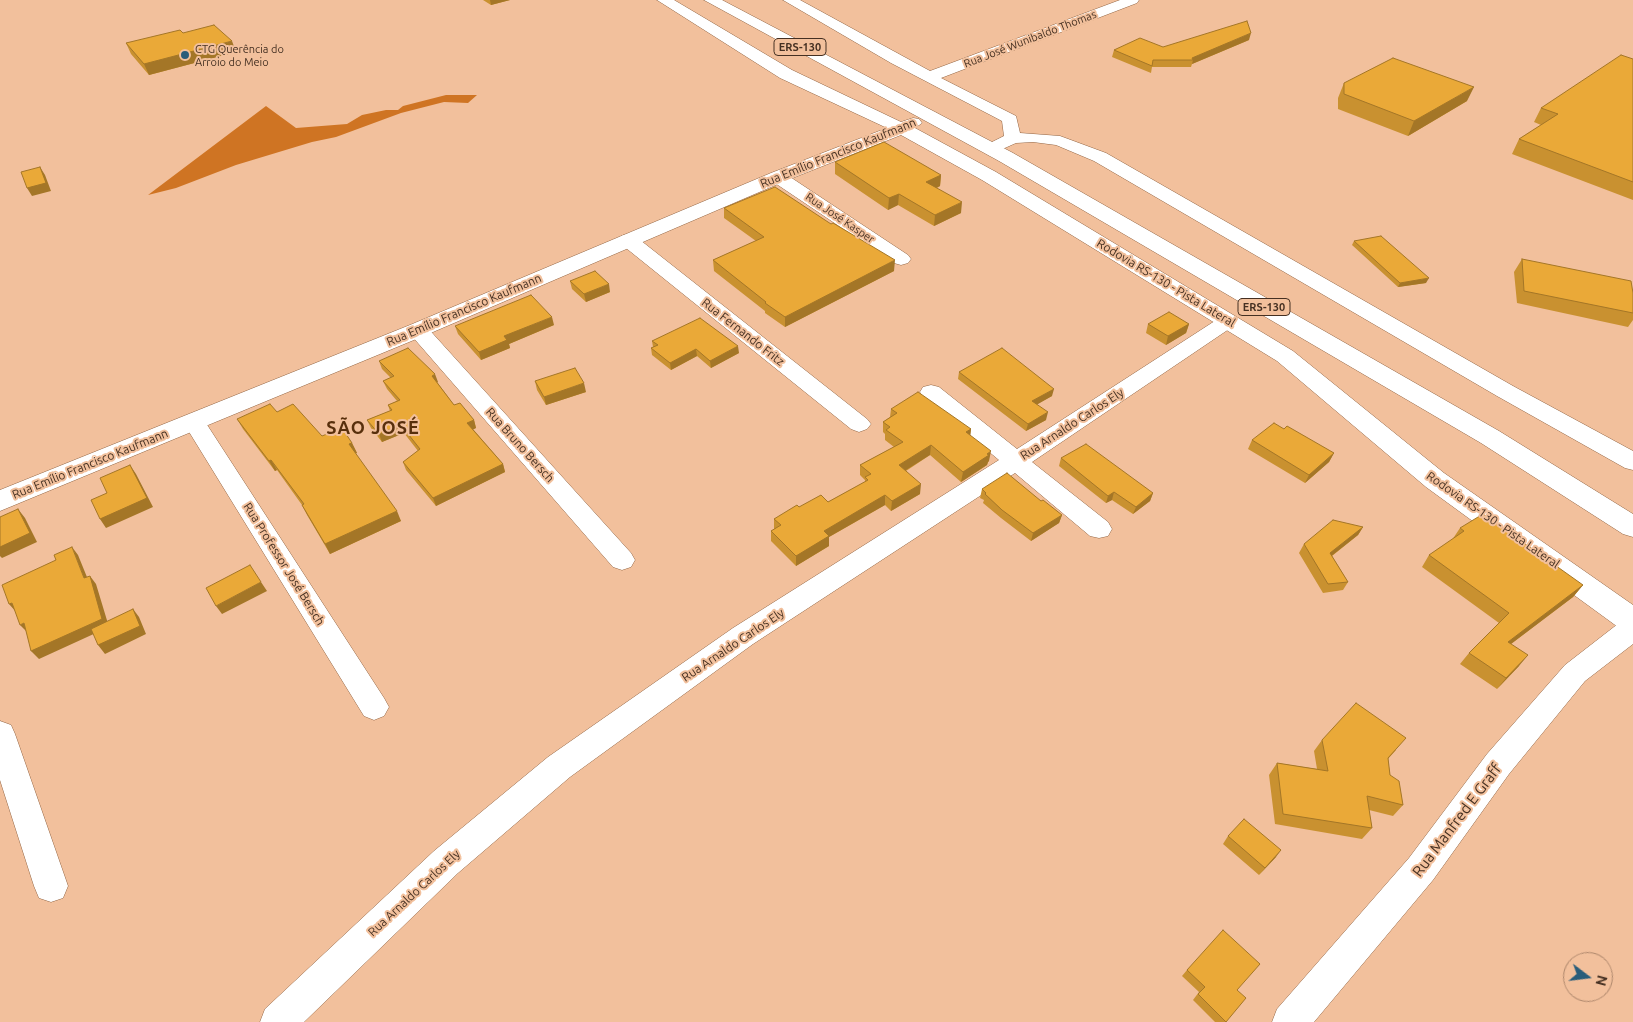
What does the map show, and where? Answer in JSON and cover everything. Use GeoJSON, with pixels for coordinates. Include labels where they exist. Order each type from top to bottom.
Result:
{"type":"FeatureCollection","features":[{"type":"Feature","properties":{"kind":"street","name":"Rodovia RS-130 - Pista Lateral"},"geometry":{"type":"LineString","coordinates":[[664,0],[786,74],[903,128],[989,176],[1284,356],[1435,480],[1633,621]]}},
{"type":"Feature","properties":{"kind":"street","name":"ERS-130"},"geometry":{"type":"LineString","coordinates":[[711,0],[991,149],[1490,437],[1633,527]]}},
{"type":"Feature","properties":{"kind":"street"},"geometry":{"type":"LineString","coordinates":[[790,0],[929,77],[1011,128],[1033,137],[1060,142],[1100,157],[1505,391],[1633,462]]}},
{"type":"Feature","properties":{"kind":"street","name":"Rua José Wunibaldo Thomas"},"geometry":{"type":"LineString","coordinates":[[929,77],[1132,0]]}},
{"type":"Feature","properties":{"kind":"street","name":"Rua Emílio Francisco Kaufmann"},"geometry":{"type":"LineString","coordinates":[[0,502],[418,330],[778,177],[903,128],[928,116]]}},
{"type":"Feature","properties":{"kind":"street"},"geometry":{"type":"LineString","coordinates":[[991,149],[1011,128]]}},
{"type":"Feature","properties":{"kind":"street","name":"Rua José Kasper"},"geometry":{"type":"LineString","coordinates":[[778,177],[901,259]]}},
{"type":"Feature","properties":{"kind":"street","name":"Rua Fernando Fritz"},"geometry":{"type":"LineString","coordinates":[[628,240],[859,424]]}},
{"type":"Feature","properties":{"kind":"street","name":"Rua Arnaldo Carlos Ely"},"geometry":{"type":"LineString","coordinates":[[278,1022],[446,862],[558,767],[743,636],[1016,461],[1228,321]]}},
{"type":"Feature","properties":{"kind":"street","name":"Rua Bruno Bersch"},"geometry":{"type":"LineString","coordinates":[[418,330],[622,560]]}},
{"type":"Feature","properties":{"kind":"street"},"geometry":{"type":"LineString","coordinates":[[931,392],[1099,529]]}},
{"type":"Feature","properties":{"kind":"street","name":"Rua Professor José Bersch"},"geometry":{"type":"LineString","coordinates":[[194,422],[374,707]]}},
{"type":"Feature","properties":{"kind":"street","name":"Rua Manfred E Graff"},"geometry":{"type":"LineString","coordinates":[[1290,1022],[1421,869],[1498,764],[1575,673],[1633,628]]}},
{"type":"Feature","properties":{"kind":"street"},"geometry":{"type":"LineString","coordinates":[[0,734],[51,886]]}},
{"type":"Feature","properties":{"kind":"shaded area"},"geometry":{"type":"Polygon","coordinates":[[[446,95],[477,95],[468,103],[444,102],[401,113],[336,137],[312,142],[236,165],[176,188],[148,195],[266,106],[296,128],[347,124],[362,115],[386,110],[398,110],[403,106],[446,95]]]}},
{"type":"Feature","properties":{"kind":"building"},"geometry":{"type":"Polygon","coordinates":[[[1247,21],[1251,33],[1192,58],[1193,60],[1153,60],[1152,66],[1114,50],[1140,38],[1163,47],[1247,21]]]}},
{"type":"Feature","properties":{"kind":"building"},"geometry":{"type":"Polygon","coordinates":[[[214,25],[232,41],[144,64],[126,43],[180,30],[183,33],[214,25]]]}},
{"type":"Feature","properties":{"kind":"building"},"geometry":{"type":"Polygon","coordinates":[[[1621,55],[1633,59],[1633,182],[1519,139],[1558,114],[1541,108],[1621,55]]]}},
{"type":"Feature","properties":{"kind":"building"},"geometry":{"type":"Polygon","coordinates":[[[1393,58],[1474,87],[1414,121],[1344,94],[1344,83],[1393,58]]]}},
{"type":"Feature","properties":{"kind":"building"},"geometry":{"type":"Polygon","coordinates":[[[884,142],[941,175],[926,182],[962,202],[935,215],[899,194],[889,198],[835,162],[884,142]]]}},
{"type":"Feature","properties":{"kind":"building"},"geometry":{"type":"Polygon","coordinates":[[[40,167],[46,183],[27,188],[21,172],[40,167]]]}},
{"type":"Feature","properties":{"kind":"building"},"geometry":{"type":"Polygon","coordinates":[[[775,187],[831,224],[833,223],[895,260],[785,317],[713,260],[764,237],[724,208],[775,187]]]}},
{"type":"Feature","properties":{"kind":"building"},"geometry":{"type":"Polygon","coordinates":[[[1381,236],[1429,278],[1400,283],[1354,241],[1381,236]]]}},
{"type":"Feature","properties":{"kind":"building"},"geometry":{"type":"Polygon","coordinates":[[[1522,259],[1631,281],[1633,313],[1524,291],[1522,259]]]}},
{"type":"Feature","properties":{"kind":"building"},"geometry":{"type":"Polygon","coordinates":[[[595,271],[609,284],[584,294],[570,281],[595,271]]]}},
{"type":"Feature","properties":{"kind":"building"},"geometry":{"type":"Polygon","coordinates":[[[531,295],[552,317],[504,336],[507,340],[479,352],[455,326],[531,295]]]}},
{"type":"Feature","properties":{"kind":"building"},"geometry":{"type":"Polygon","coordinates":[[[1169,312],[1189,324],[1168,336],[1148,324],[1169,312]]]}},
{"type":"Feature","properties":{"kind":"building"},"geometry":{"type":"Polygon","coordinates":[[[700,318],[738,346],[710,361],[696,349],[670,363],[651,348],[658,345],[652,341],[700,318]]]}},
{"type":"Feature","properties":{"kind":"building"},"geometry":{"type":"Polygon","coordinates":[[[408,348],[435,374],[432,376],[454,405],[460,403],[474,420],[467,423],[503,464],[433,498],[403,462],[420,449],[401,425],[379,434],[367,420],[392,410],[388,405],[400,400],[383,381],[394,376],[379,361],[408,348]]]}},
{"type":"Feature","properties":{"kind":"building"},"geometry":{"type":"Polygon","coordinates":[[[1002,348],[1054,389],[1032,401],[1048,412],[1028,424],[959,372],[1002,348]]]}},
{"type":"Feature","properties":{"kind":"building"},"geometry":{"type":"Polygon","coordinates":[[[575,368],[584,383],[544,397],[535,381],[575,368]]]}},
{"type":"Feature","properties":{"kind":"building"},"geometry":{"type":"Polygon","coordinates":[[[918,392],[971,429],[966,432],[991,451],[987,454],[989,455],[963,472],[931,445],[899,465],[921,484],[892,501],[885,495],[824,531],[829,536],[796,556],[771,531],[781,525],[774,519],[797,505],[799,507],[821,495],[828,502],[868,480],[865,477],[871,474],[860,465],[903,442],[886,430],[890,427],[883,422],[897,413],[891,409],[918,392]]]}},
{"type":"Feature","properties":{"kind":"building"},"geometry":{"type":"Polygon","coordinates":[[[270,404],[277,412],[293,404],[322,436],[342,428],[352,443],[349,444],[397,511],[325,544],[302,505],[304,504],[237,419],[270,404]]]}},
{"type":"Feature","properties":{"kind":"building"},"geometry":{"type":"Polygon","coordinates":[[[1274,423],[1284,429],[1287,426],[1334,453],[1309,475],[1252,440],[1274,423]]]}},
{"type":"Feature","properties":{"kind":"building"},"geometry":{"type":"Polygon","coordinates":[[[1086,444],[1153,493],[1136,507],[1114,492],[1108,496],[1061,458],[1086,444]]]}},
{"type":"Feature","properties":{"kind":"building"},"geometry":{"type":"Polygon","coordinates":[[[130,465],[147,498],[100,519],[91,500],[107,493],[100,478],[130,465]]]}},
{"type":"Feature","properties":{"kind":"building"},"geometry":{"type":"Polygon","coordinates":[[[1007,473],[1041,501],[1043,500],[1062,515],[1033,533],[1002,510],[982,489],[1007,473]]]}},
{"type":"Feature","properties":{"kind":"building"},"geometry":{"type":"Polygon","coordinates":[[[18,509],[30,533],[0,547],[0,517],[18,509]]]}},
{"type":"Feature","properties":{"kind":"building"},"geometry":{"type":"Polygon","coordinates":[[[1483,514],[1583,585],[1508,642],[1528,655],[1506,678],[1469,653],[1509,613],[1429,555],[1464,531],[1460,528],[1483,514]]]}},
{"type":"Feature","properties":{"kind":"building"},"geometry":{"type":"Polygon","coordinates":[[[1333,520],[1363,527],[1330,553],[1348,582],[1328,584],[1304,544],[1333,520]]]}},
{"type":"Feature","properties":{"kind":"building"},"geometry":{"type":"Polygon","coordinates":[[[72,547],[84,578],[90,576],[102,619],[31,651],[24,623],[20,625],[12,603],[9,604],[2,585],[56,560],[54,555],[72,547]]]}},
{"type":"Feature","properties":{"kind":"building"},"geometry":{"type":"Polygon","coordinates":[[[250,565],[261,582],[216,606],[206,588],[250,565]]]}},
{"type":"Feature","properties":{"kind":"building"},"geometry":{"type":"Polygon","coordinates":[[[133,609],[140,626],[98,645],[91,629],[133,609]]]}},
{"type":"Feature","properties":{"kind":"building"},"geometry":{"type":"Polygon","coordinates":[[[1356,703],[1406,738],[1388,758],[1390,775],[1399,781],[1403,805],[1367,796],[1372,828],[1283,814],[1277,763],[1328,771],[1322,740],[1356,703]]]}},
{"type":"Feature","properties":{"kind":"building"},"geometry":{"type":"Polygon","coordinates":[[[1244,819],[1281,850],[1265,868],[1228,836],[1244,819]]]}},
{"type":"Feature","properties":{"kind":"building"},"geometry":{"type":"Polygon","coordinates":[[[1223,930],[1260,964],[1237,990],[1246,998],[1226,1022],[1198,994],[1205,987],[1187,970],[1223,930]]]}},
{"type":"Feature","properties":{"kind":"place","name":"CTG Querência do Arroio do Meio"},"geometry":{"type":"Point","coordinates":[185,55]}},
{"type":"Feature","properties":{"kind":"district","name":"SÃO JOSÉ"},"geometry":{"type":"Point","coordinates":[373,428]}}]}
